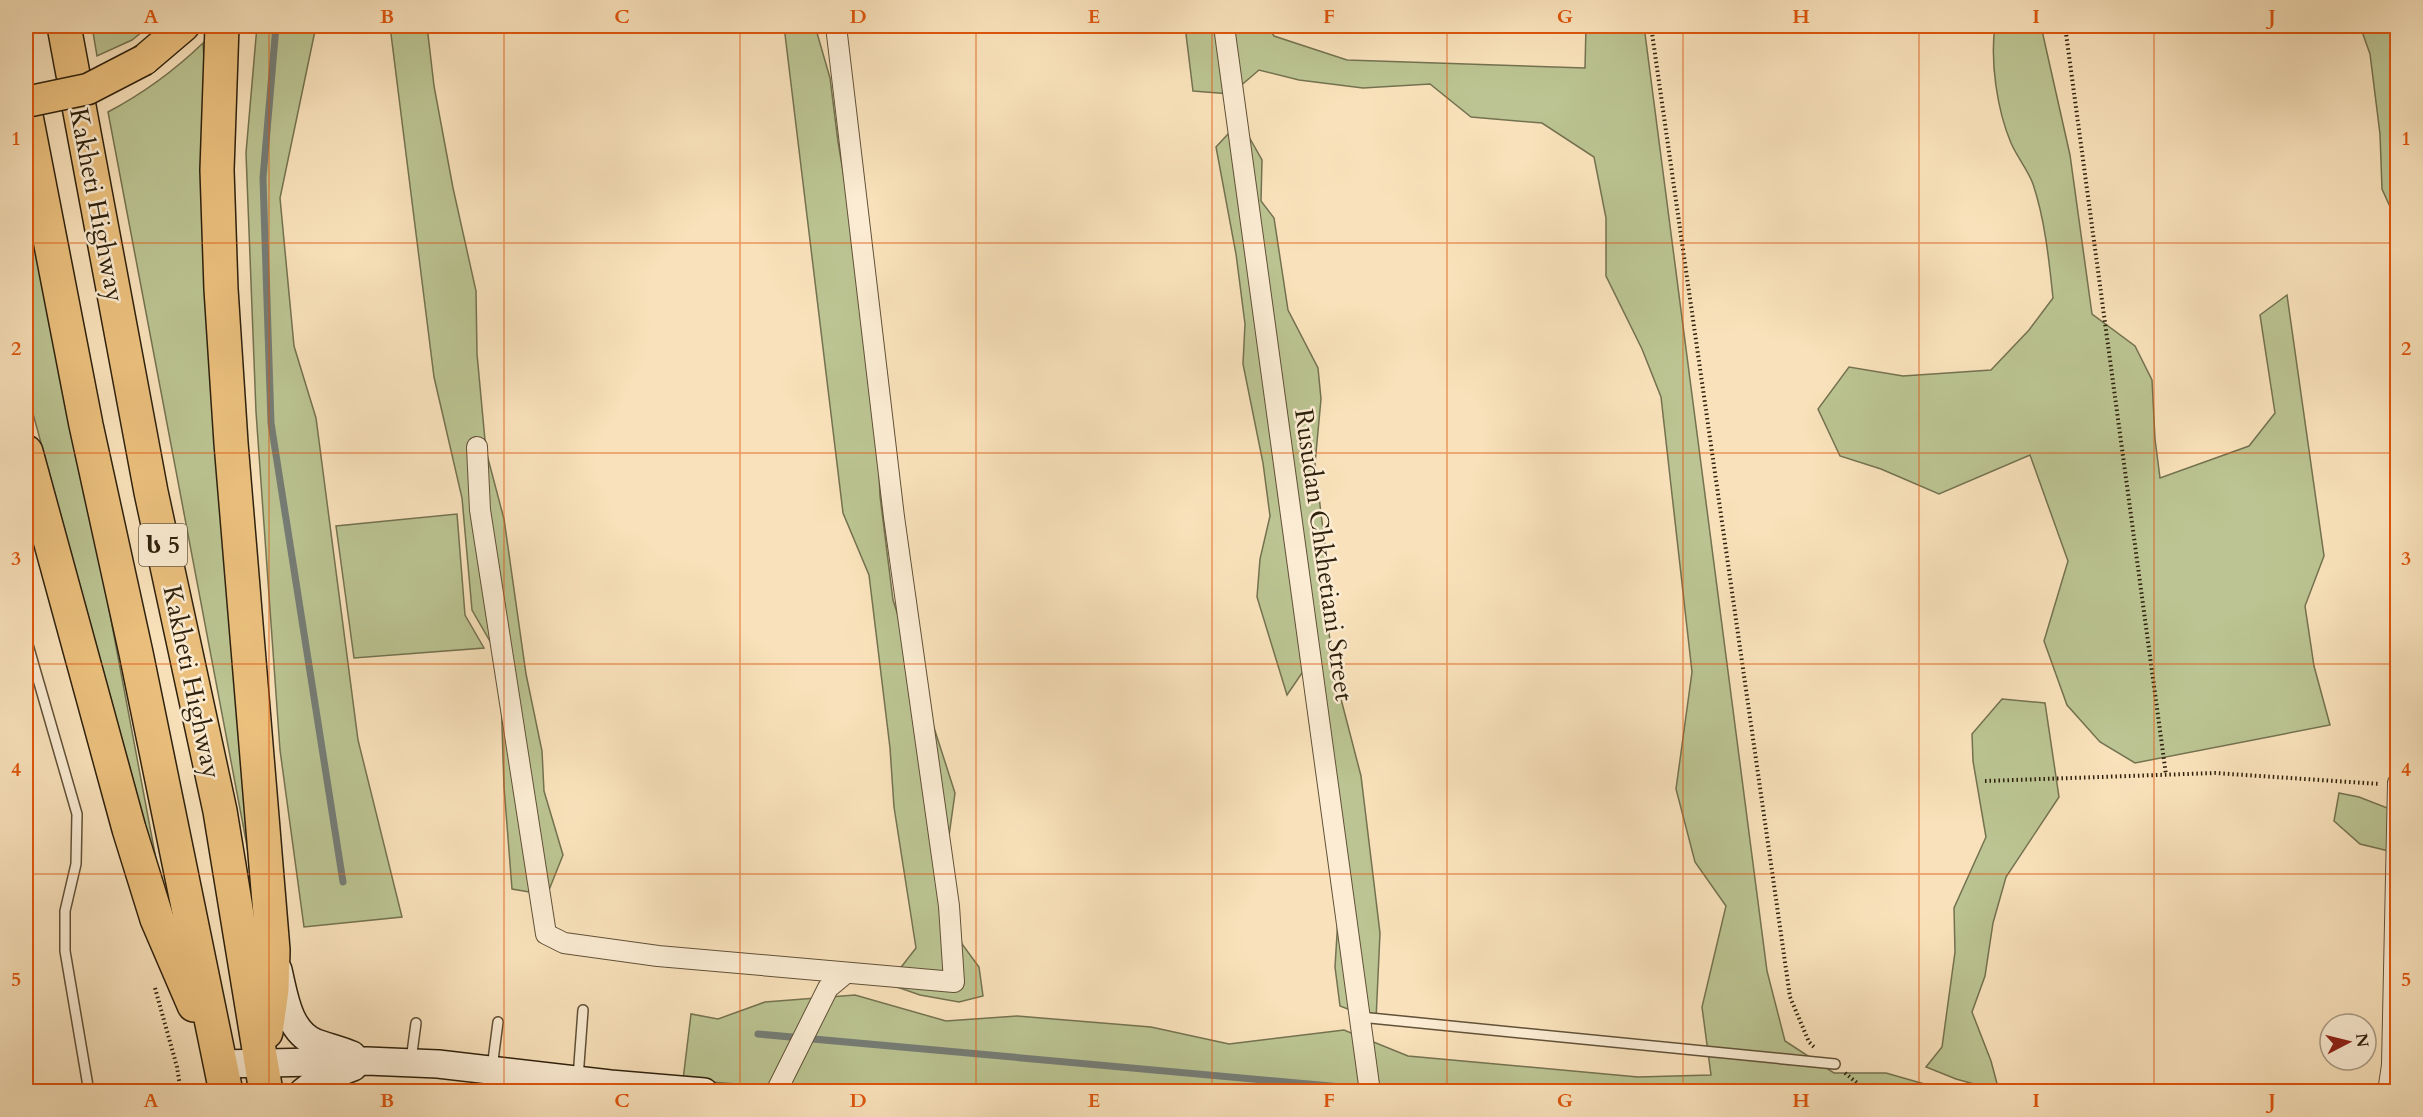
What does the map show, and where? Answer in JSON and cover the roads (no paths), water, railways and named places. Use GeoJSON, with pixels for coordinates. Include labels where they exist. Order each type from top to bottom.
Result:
{"type":"FeatureCollection","features":[{"type":"Feature","properties":{"kind":"highway","name":"Kakheti Highway"},"geometry":{"type":"LineString","coordinates":[[64,26],[151,492],[220,811],[264,1078]]}},
{"type":"Feature","properties":{"kind":"highway"},"geometry":{"type":"LineString","coordinates":[[222,26],[217,170],[221,289],[231,443],[273,950],[272,990],[264,1078]]}},
{"type":"Feature","properties":{"kind":"highway","name":"Kakheti Highway"},"geometry":{"type":"LineString","coordinates":[[26,116],[86,425],[136,653],[223,1078]]}},
{"type":"Feature","properties":{"kind":"highway"},"geometry":{"type":"LineString","coordinates":[[26,452],[129,830],[154,908],[223,1078]]}},
{"type":"Feature","properties":{"kind":"main road"},"geometry":{"type":"LineString","coordinates":[[26,102],[88,89],[144,60],[184,26]]}},
{"type":"Feature","properties":{"kind":"main road"},"geometry":{"type":"LineString","coordinates":[[273,950],[290,1015],[296,1027],[314,1042],[367,1061]]}},
{"type":"Feature","properties":{"kind":"main road"},"geometry":{"type":"LineString","coordinates":[[303,1092],[317,1081],[367,1061]]}},
{"type":"Feature","properties":{"kind":"main road"},"geometry":{"type":"LineString","coordinates":[[223,1078],[264,1078],[367,1061],[492,1070],[578,1080],[609,1088],[704,1092]]}},
{"type":"Feature","properties":{"kind":"street"},"geometry":{"type":"LineString","coordinates":[[477,447],[480,510],[546,933],[564,943],[647,954],[954,982],[949,906],[894,517],[836,26]]}},
{"type":"Feature","properties":{"kind":"street","name":"Rusudan Chkhetiani Street"},"geometry":{"type":"LineString","coordinates":[[1224,26],[1370,1092]]}},
{"type":"Feature","properties":{"kind":"street"},"geometry":{"type":"LineString","coordinates":[[2388,1092],[2392,1065],[2397,783]]}},
{"type":"Feature","properties":{"kind":"street"},"geometry":{"type":"LineString","coordinates":[[776,1092],[828,988],[846,973]]}},
{"type":"Feature","properties":{"kind":"lane"},"geometry":{"type":"LineString","coordinates":[[26,639],[77,814],[76,864],[65,911],[65,951],[89,1092]]}},
{"type":"Feature","properties":{"kind":"lane"},"geometry":{"type":"LineString","coordinates":[[578,1080],[583,1010]]}},
{"type":"Feature","properties":{"kind":"lane"},"geometry":{"type":"LineString","coordinates":[[1360,1017],[1835,1064]]}},
{"type":"Feature","properties":{"kind":"lane"},"geometry":{"type":"LineString","coordinates":[[492,1070],[498,1022]]}},
{"type":"Feature","properties":{"kind":"lane"},"geometry":{"type":"LineString","coordinates":[[410,1063],[416,1023]]}},
{"type":"Feature","properties":{"kind":"waterway"},"geometry":{"type":"LineString","coordinates":[[276,26],[263,178],[271,423],[343,882]]}},
{"type":"Feature","properties":{"kind":"waterway"},"geometry":{"type":"LineString","coordinates":[[758,1034],[1397,1092]]}}]}
